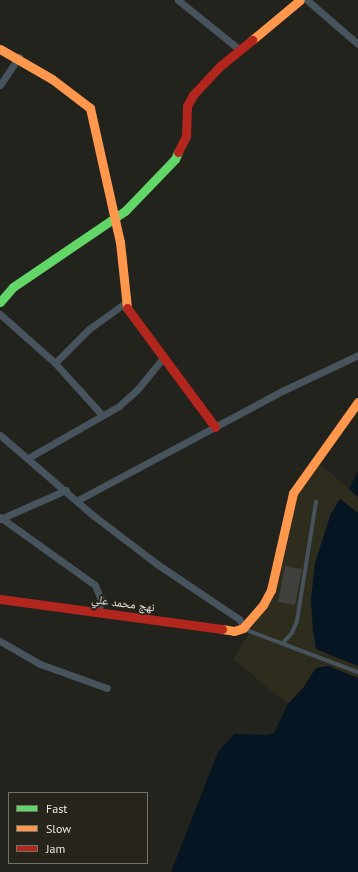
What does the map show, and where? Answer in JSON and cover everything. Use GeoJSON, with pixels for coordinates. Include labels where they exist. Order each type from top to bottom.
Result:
{"type":"FeatureCollection","features":[{"type":"Feature","properties":{"kind":"street"},"geometry":{"type":"LineString","coordinates":[[178,0],[240,50]]}},
{"type":"Feature","properties":{"kind":"street"},"geometry":{"type":"LineString","coordinates":[[0,302],[13,287],[114,220],[125,211],[175,159],[186,136],[187,106],[190,97],[219,67],[300,0]]}},
{"type":"Feature","properties":{"kind":"street"},"geometry":{"type":"LineString","coordinates":[[307,0],[358,44]]}},
{"type":"Feature","properties":{"kind":"street"},"geometry":{"type":"LineString","coordinates":[[0,49],[18,57],[90,108],[120,242],[125,303],[132,318],[216,427]]}},
{"type":"Feature","properties":{"kind":"street"},"geometry":{"type":"LineString","coordinates":[[0,85],[18,57]]}},
{"type":"Feature","properties":{"kind":"street"},"geometry":{"type":"LineString","coordinates":[[56,363],[89,329],[125,303]]}},
{"type":"Feature","properties":{"kind":"street"},"geometry":{"type":"LineString","coordinates":[[0,314],[56,363],[102,415]]}},
{"type":"Feature","properties":{"kind":"street"},"geometry":{"type":"LineString","coordinates":[[78,500],[282,391],[358,356]]}},
{"type":"Feature","properties":{"kind":"street"},"geometry":{"type":"LineString","coordinates":[[28,458],[119,406],[137,390],[163,358]]}},
{"type":"Feature","properties":{"kind":"street"},"geometry":{"type":"LineString","coordinates":[[0,435],[130,544],[239,619],[243,627],[263,605],[271,590],[293,493],[358,402]]}},
{"type":"Feature","properties":{"kind":"street"},"geometry":{"type":"LineString","coordinates":[[1,518],[66,490]]}},
{"type":"Feature","properties":{"kind":"street"},"geometry":{"type":"LineString","coordinates":[[1,518],[95,585],[101,600],[98,612]]}},
{"type":"Feature","properties":{"kind":"street","name":"نهج محمد علي"},"geometry":{"type":"LineString","coordinates":[[0,599],[234,631],[243,627]]}},
{"type":"Feature","properties":{"kind":"street"},"geometry":{"type":"LineString","coordinates":[[0,641],[40,664],[107,688]]}},
{"type":"Feature","properties":{"kind":"lane"},"geometry":{"type":"LineString","coordinates":[[283,643],[292,633],[297,621],[316,503]]}},
{"type":"Feature","properties":{"kind":"lane"},"geometry":{"type":"LineString","coordinates":[[243,627],[358,672]]}},
{"type":"Feature","properties":{"kind":"shaded area"},"geometry":{"type":"Polygon","coordinates":[[[318,462],[358,497],[358,513],[340,499],[331,514],[315,563],[311,601],[316,649],[358,666],[358,678],[328,666],[316,668],[303,688],[288,704],[233,659],[271,597],[294,494],[318,462]]]}},
{"type":"Feature","properties":{"kind":"water"},"geometry":{"type":"Polygon","coordinates":[[[358,471],[358,497],[349,489],[358,471]]]}},
{"type":"Feature","properties":{"kind":"water"},"geometry":{"type":"Polygon","coordinates":[[[340,499],[358,513],[358,666],[316,649],[313,631],[311,601],[315,563],[331,514],[340,499]]]}},
{"type":"Feature","properties":{"kind":"water"},"geometry":{"type":"Polygon","coordinates":[[[328,666],[358,678],[358,872],[171,872],[218,752],[234,734],[266,735],[274,733],[288,704],[303,688],[316,668],[328,666]]]}},
{"type":"Feature","properties":{"kind":"building"},"geometry":{"type":"Polygon","coordinates":[[[285,566],[302,569],[295,605],[278,602],[285,566]]]}},
{"type":"Feature","properties":{"kind":"traffic: fast"},"geometry":{"type":"LineString","coordinates":[[0,302],[13,287],[125,211],[175,159],[178,152]]}},
{"type":"Feature","properties":{"kind":"traffic: slow"},"geometry":{"type":"LineString","coordinates":[[252,40],[300,0]]}},
{"type":"Feature","properties":{"kind":"traffic: slow"},"geometry":{"type":"LineString","coordinates":[[0,49],[52,79],[90,108],[120,242],[127,308]]}},
{"type":"Feature","properties":{"kind":"traffic: slow"},"geometry":{"type":"LineString","coordinates":[[222,629],[234,631],[243,628],[263,605],[271,590],[293,493],[358,402]]}},
{"type":"Feature","properties":{"kind":"traffic: jam"},"geometry":{"type":"LineString","coordinates":[[178,152],[186,136],[187,106],[193,95],[219,67],[252,40]]}},
{"type":"Feature","properties":{"kind":"traffic: jam"},"geometry":{"type":"LineString","coordinates":[[127,308],[215,427]]}},
{"type":"Feature","properties":{"kind":"traffic: jam"},"geometry":{"type":"LineString","coordinates":[[0,599],[222,629]]}}]}
